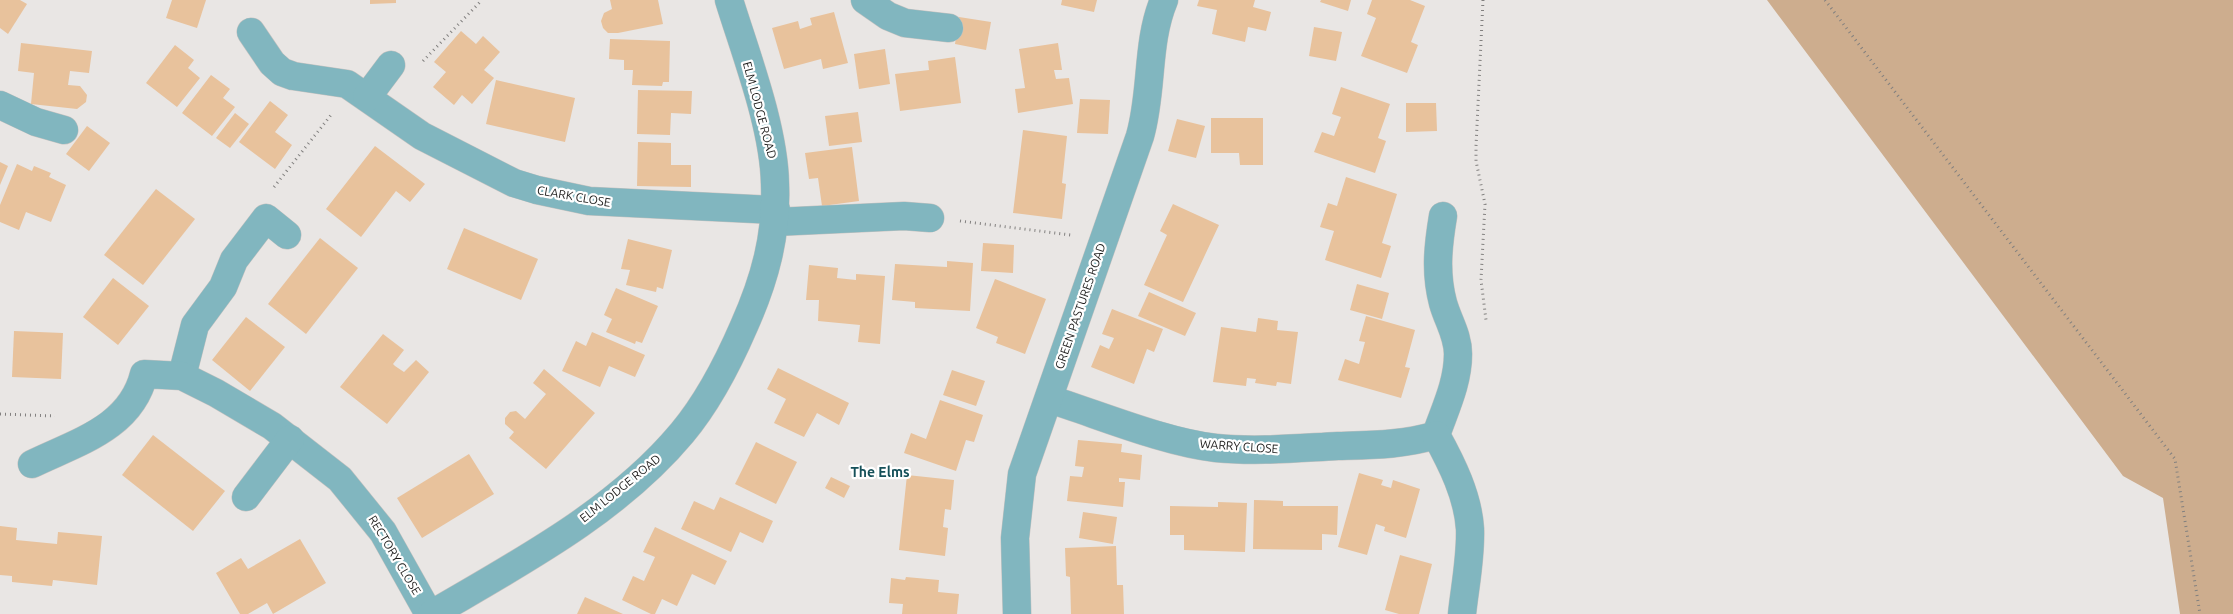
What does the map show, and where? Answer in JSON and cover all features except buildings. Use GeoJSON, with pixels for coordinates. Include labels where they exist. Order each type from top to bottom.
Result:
{"type":"FeatureCollection","features":[{"type":"Feature","properties":{"kind":"street","name":"ELM LODGE ROAD"},"geometry":{"type":"LineString","coordinates":[[430,614],[568,530],[643,473],[682,433],[705,400],[719,375],[758,294],[771,252],[776,182],[770,140],[729,0]]}},
{"type":"Feature","properties":{"kind":"street"},"geometry":{"type":"LineString","coordinates":[[865,0],[888,16],[905,23],[948,28]]}},
{"type":"Feature","properties":{"kind":"street","name":"GREEN PASTURES ROAD"},"geometry":{"type":"LineString","coordinates":[[1018,614],[1015,538],[1022,474],[1145,119],[1154,37],[1164,0]]}},
{"type":"Feature","properties":{"kind":"street","name":"CLARK CLOSE"},"geometry":{"type":"LineString","coordinates":[[251,32],[277,68],[287,74],[332,80],[360,92],[422,136],[488,172],[537,190],[566,197],[621,204],[775,216]]}},
{"type":"Feature","properties":{"kind":"street"},"geometry":{"type":"LineString","coordinates":[[360,92],[391,65]]}},
{"type":"Feature","properties":{"kind":"street"},"geometry":{"type":"LineString","coordinates":[[0,105],[36,122],[64,130]]}},
{"type":"Feature","properties":{"kind":"street"},"geometry":{"type":"LineString","coordinates":[[775,216],[896,216],[930,218]]}},
{"type":"Feature","properties":{"kind":"street"},"geometry":{"type":"LineString","coordinates":[[1443,216],[1437,270],[1444,305],[1456,338],[1457,369],[1452,390],[1436,436],[1453,467],[1462,493],[1470,529],[1462,614]]}},
{"type":"Feature","properties":{"kind":"street"},"geometry":{"type":"LineString","coordinates":[[182,376],[192,331],[223,287],[234,260],[266,218],[287,235]]}},
{"type":"Feature","properties":{"kind":"street","name":"RECTORY CLOSE"},"geometry":{"type":"LineString","coordinates":[[32,464],[90,436],[120,417],[138,395],[144,374],[182,376],[231,401],[290,439],[340,479],[370,513],[383,532],[430,614]]}},
{"type":"Feature","properties":{"kind":"street","name":"WARRY CLOSE"},"geometry":{"type":"LineString","coordinates":[[1049,399],[1167,436],[1216,448],[1277,450],[1418,441],[1436,436]]}},
{"type":"Feature","properties":{"kind":"street"},"geometry":{"type":"LineString","coordinates":[[246,497],[290,439]]}},
{"type":"Feature","properties":{"kind":"path"},"geometry":{"type":"LineString","coordinates":[[391,65],[422,63],[482,0]]}},
{"type":"Feature","properties":{"kind":"path"},"geometry":{"type":"LineString","coordinates":[[1483,0],[1476,146],[1485,204],[1482,280],[1485,292],[1487,328]]}},
{"type":"Feature","properties":{"kind":"path"},"geometry":{"type":"LineString","coordinates":[[1825,0],[2175,459],[2200,614]]}},
{"type":"Feature","properties":{"kind":"path"},"geometry":{"type":"LineString","coordinates":[[266,218],[272,190],[360,92]]}},
{"type":"Feature","properties":{"kind":"path"},"geometry":{"type":"LineString","coordinates":[[930,218],[1103,239]]}},
{"type":"Feature","properties":{"kind":"shaded area"},"geometry":{"type":"Polygon","coordinates":[[[1767,0],[2233,0],[2233,614],[2180,614],[2163,498],[2123,476],[1767,0]]]}},
{"type":"Feature","properties":{"kind":"district","name":"The Elms"},"geometry":{"type":"Point","coordinates":[880,472]}}]}
